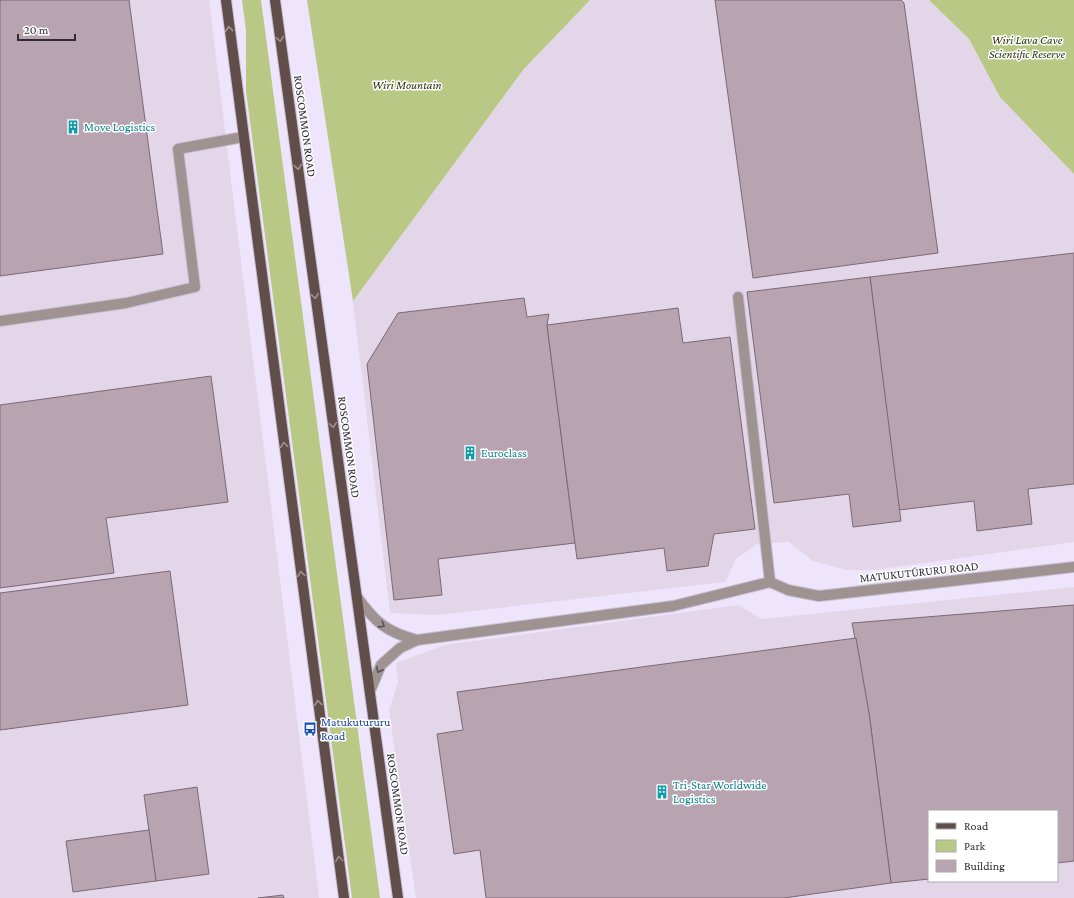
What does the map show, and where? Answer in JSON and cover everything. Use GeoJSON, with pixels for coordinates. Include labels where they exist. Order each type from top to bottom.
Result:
{"type":"FeatureCollection","features":[{"type":"Feature","properties":{"kind":"main road"},"geometry":{"type":"LineString","coordinates":[[226,0],[344,898]]}},
{"type":"Feature","properties":{"kind":"main road","name":"ROSCOMMON ROAD"},"geometry":{"type":"LineString","coordinates":[[275,0],[398,898]]}},
{"type":"Feature","properties":{"kind":"street"},"geometry":{"type":"LineString","coordinates":[[0,321],[126,303],[195,287],[178,148],[243,137]]}},
{"type":"Feature","properties":{"kind":"street"},"geometry":{"type":"LineString","coordinates":[[370,691],[381,665],[400,648],[417,640],[673,606],[770,582],[738,297]]}},
{"type":"Feature","properties":{"kind":"street","name":"MATUKUTŪRURU ROAD"},"geometry":{"type":"LineString","coordinates":[[770,582],[788,590],[819,596],[1074,567]]}},
{"type":"Feature","properties":{"kind":"street"},"geometry":{"type":"LineString","coordinates":[[357,597],[373,619],[398,635],[417,640]]}},
{"type":"Feature","properties":{"kind":"shaded area"},"geometry":{"type":"Polygon","coordinates":[[[0,0],[209,0],[319,898],[0,898],[0,0]]]}},
{"type":"Feature","properties":{"kind":"shaded area"},"geometry":{"type":"Polygon","coordinates":[[[590,0],[929,0],[969,39],[1000,97],[1074,174],[1074,542],[875,570],[847,570],[813,561],[789,542],[757,544],[736,559],[725,582],[437,615],[390,613],[353,301],[523,70],[590,0]]]}},
{"type":"Feature","properties":{"kind":"shaded area"},"geometry":{"type":"Polygon","coordinates":[[[1074,587],[1074,898],[416,898],[389,711],[398,682],[396,663],[445,645],[738,605],[762,619],[1074,587]]]}},
{"type":"Feature","properties":{"kind":"green space"},"geometry":{"type":"Polygon","coordinates":[[[242,0],[261,0],[380,898],[352,898],[246,91],[246,30],[242,0]]]}},
{"type":"Feature","properties":{"kind":"green space","name":"Wiri Mountain"},"geometry":{"type":"Polygon","coordinates":[[[307,0],[590,0],[523,70],[353,301],[307,0]]]}},
{"type":"Feature","properties":{"kind":"green space","name":"Wiri Lava Cave Scientific Reserve"},"geometry":{"type":"Polygon","coordinates":[[[929,0],[1074,0],[1074,174],[1000,97],[969,39],[929,0]]]}},
{"type":"Feature","properties":{"kind":"building","name":"Move Logistics"},"geometry":{"type":"Polygon","coordinates":[[[0,0],[129,0],[163,254],[0,276],[0,0]]]}},
{"type":"Feature","properties":{"kind":"building"},"geometry":{"type":"Polygon","coordinates":[[[715,0],[901,0],[904,3],[938,253],[753,278],[715,0]]]}},
{"type":"Feature","properties":{"kind":"building"},"geometry":{"type":"Polygon","coordinates":[[[1074,253],[1074,484],[1028,489],[1032,524],[977,531],[974,501],[899,510],[870,277],[1074,253]]]}},
{"type":"Feature","properties":{"kind":"building"},"geometry":{"type":"Polygon","coordinates":[[[870,277],[901,521],[853,527],[849,494],[774,503],[747,292],[870,277]]]}},
{"type":"Feature","properties":{"kind":"building","name":"Euroclass"},"geometry":{"type":"Polygon","coordinates":[[[524,298],[527,317],[549,314],[547,325],[575,543],[438,559],[442,595],[394,600],[367,364],[398,313],[524,298]]]}},
{"type":"Feature","properties":{"kind":"building"},"geometry":{"type":"Polygon","coordinates":[[[678,308],[683,343],[730,337],[755,529],[714,534],[708,566],[667,571],[664,548],[577,559],[547,325],[678,308]]]}},
{"type":"Feature","properties":{"kind":"building"},"geometry":{"type":"Polygon","coordinates":[[[211,376],[228,502],[106,518],[114,573],[0,588],[0,405],[211,376]]]}},
{"type":"Feature","properties":{"kind":"building"},"geometry":{"type":"Polygon","coordinates":[[[170,571],[188,705],[0,730],[0,593],[170,571]]]}},
{"type":"Feature","properties":{"kind":"building"},"geometry":{"type":"Polygon","coordinates":[[[1074,605],[1074,861],[1058,863],[1058,810],[928,810],[928,879],[891,883],[869,713],[852,623],[1074,605]]]}},
{"type":"Feature","properties":{"kind":"building","name":"Tri-Star Worldwide Logistics"},"geometry":{"type":"Polygon","coordinates":[[[856,638],[869,713],[891,883],[784,898],[486,898],[480,850],[454,854],[437,734],[463,730],[457,692],[856,638]]]}},
{"type":"Feature","properties":{"kind":"building"},"geometry":{"type":"Polygon","coordinates":[[[197,787],[209,874],[156,881],[144,795],[197,787]]]}},
{"type":"Feature","properties":{"kind":"building"},"geometry":{"type":"Polygon","coordinates":[[[149,830],[156,881],[73,892],[66,841],[149,830]]]}},
{"type":"Feature","properties":{"kind":"building"},"geometry":{"type":"Polygon","coordinates":[[[283,895],[284,898],[258,898],[283,895]]]}},
{"type":"Feature","properties":{"kind":"place","name":"Move Logistics"},"geometry":{"type":"Point","coordinates":[73,127]}},
{"type":"Feature","properties":{"kind":"place","name":"Euroclass"},"geometry":{"type":"Point","coordinates":[470,453]}},
{"type":"Feature","properties":{"kind":"place","name":"Matukutururu Road"},"geometry":{"type":"Point","coordinates":[310,729]}},
{"type":"Feature","properties":{"kind":"place","name":"Tri-Star Worldwide Logistics"},"geometry":{"type":"Point","coordinates":[662,792]}}]}
